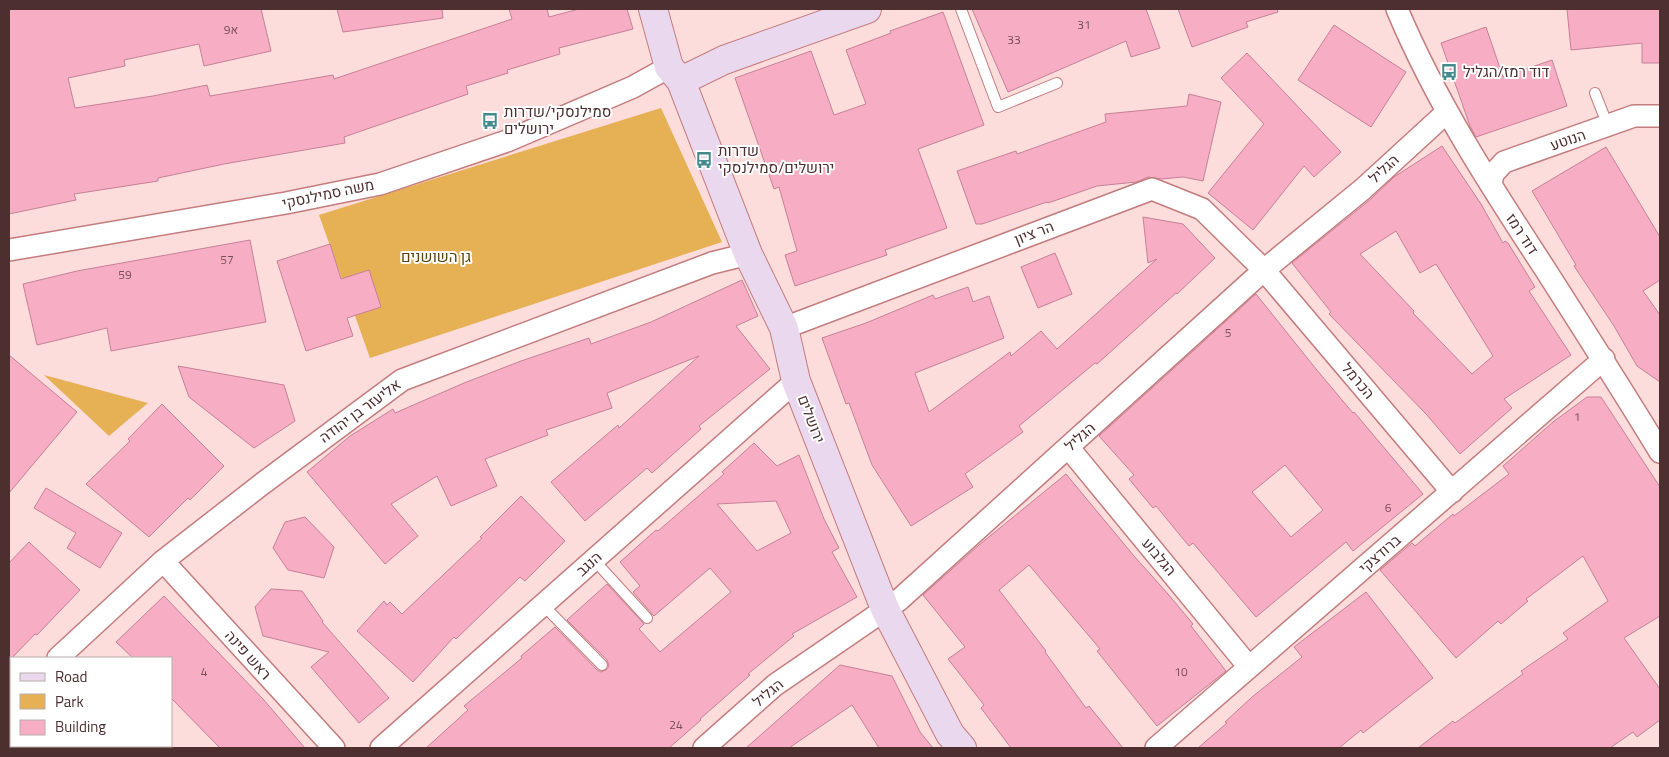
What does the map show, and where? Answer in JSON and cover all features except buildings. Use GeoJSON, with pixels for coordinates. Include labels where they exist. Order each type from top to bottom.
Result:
{"type":"FeatureCollection","features":[{"type":"Feature","properties":{"kind":"street","name":"ירושלים"},"geometry":{"type":"LineString","coordinates":[[653,9],[748,254],[784,328],[796,381],[885,609],[950,734],[962,748]]}},
{"type":"Feature","properties":{"kind":"street","name":"משה סמילנסקי"},"geometry":{"type":"LineString","coordinates":[[9,250],[286,203],[380,184],[507,141],[632,87],[646,88],[677,70],[724,60],[867,9]]}},
{"type":"Feature","properties":{"kind":"street","name":"דוד רמז"},"geometry":{"type":"LineString","coordinates":[[1397,9],[1413,47],[1446,112],[1659,447]]}},
{"type":"Feature","properties":{"kind":"street","name":"הגליל"},"geometry":{"type":"LineString","coordinates":[[704,748],[775,685],[899,600],[1264,270],[1363,188],[1446,112]]}},
{"type":"Feature","properties":{"kind":"street","name":"הנוטע"},"geometry":{"type":"LineString","coordinates":[[1491,185],[1493,174],[1504,162],[1634,116],[1660,116]]}},
{"type":"Feature","properties":{"kind":"street","name":"הר ציון"},"geometry":{"type":"LineString","coordinates":[[784,328],[1152,189],[1202,209],[1264,270]]}},
{"type":"Feature","properties":{"kind":"street","name":"אליעזר בן יהודה"},"geometry":{"type":"LineString","coordinates":[[59,657],[163,561],[262,484],[402,380],[712,263],[748,254]]}},
{"type":"Feature","properties":{"kind":"street","name":"הכרמל"},"geometry":{"type":"LineString","coordinates":[[1264,270],[1452,492]]}},
{"type":"Feature","properties":{"kind":"street","name":"ברודצקי"},"geometry":{"type":"LineString","coordinates":[[1156,748],[1604,359]]}},
{"type":"Feature","properties":{"kind":"street","name":"הנגב"},"geometry":{"type":"LineString","coordinates":[[381,748],[796,381]]}},
{"type":"Feature","properties":{"kind":"street","name":"הגלבוע"},"geometry":{"type":"LineString","coordinates":[[1068,447],[1250,667]]}},
{"type":"Feature","properties":{"kind":"street","name":"ראש פינה"},"geometry":{"type":"LineString","coordinates":[[163,561],[334,748]]}},
{"type":"Feature","properties":{"kind":"lane"},"geometry":{"type":"LineString","coordinates":[[960,9],[998,107],[1058,83]]}},
{"type":"Feature","properties":{"kind":"lane"},"geometry":{"type":"LineString","coordinates":[[1595,92],[1608,126]]}},
{"type":"Feature","properties":{"kind":"lane"},"geometry":{"type":"LineString","coordinates":[[594,560],[647,618]]}},
{"type":"Feature","properties":{"kind":"lane"},"geometry":{"type":"LineString","coordinates":[[543,605],[602,665]]}},
{"type":"Feature","properties":{"kind":"green space","name":"גן השושנים"},"geometry":{"type":"Polygon","coordinates":[[[661,108],[722,242],[370,358],[319,215],[661,108]]]}},
{"type":"Feature","properties":{"kind":"green space"},"geometry":{"type":"Polygon","coordinates":[[[44,375],[148,403],[109,436],[44,375]]]}},
{"type":"Feature","properties":{"kind":"place","name":"דוד רמז/הגליל"},"geometry":{"type":"Point","coordinates":[1449,72]}},
{"type":"Feature","properties":{"kind":"place","name":"סמילנסקי/שדרות ירושלים"},"geometry":{"type":"Point","coordinates":[490,121]}},
{"type":"Feature","properties":{"kind":"place","name":"שדרות ירושלים/סמילנסקי"},"geometry":{"type":"Point","coordinates":[704,160]}}]}
